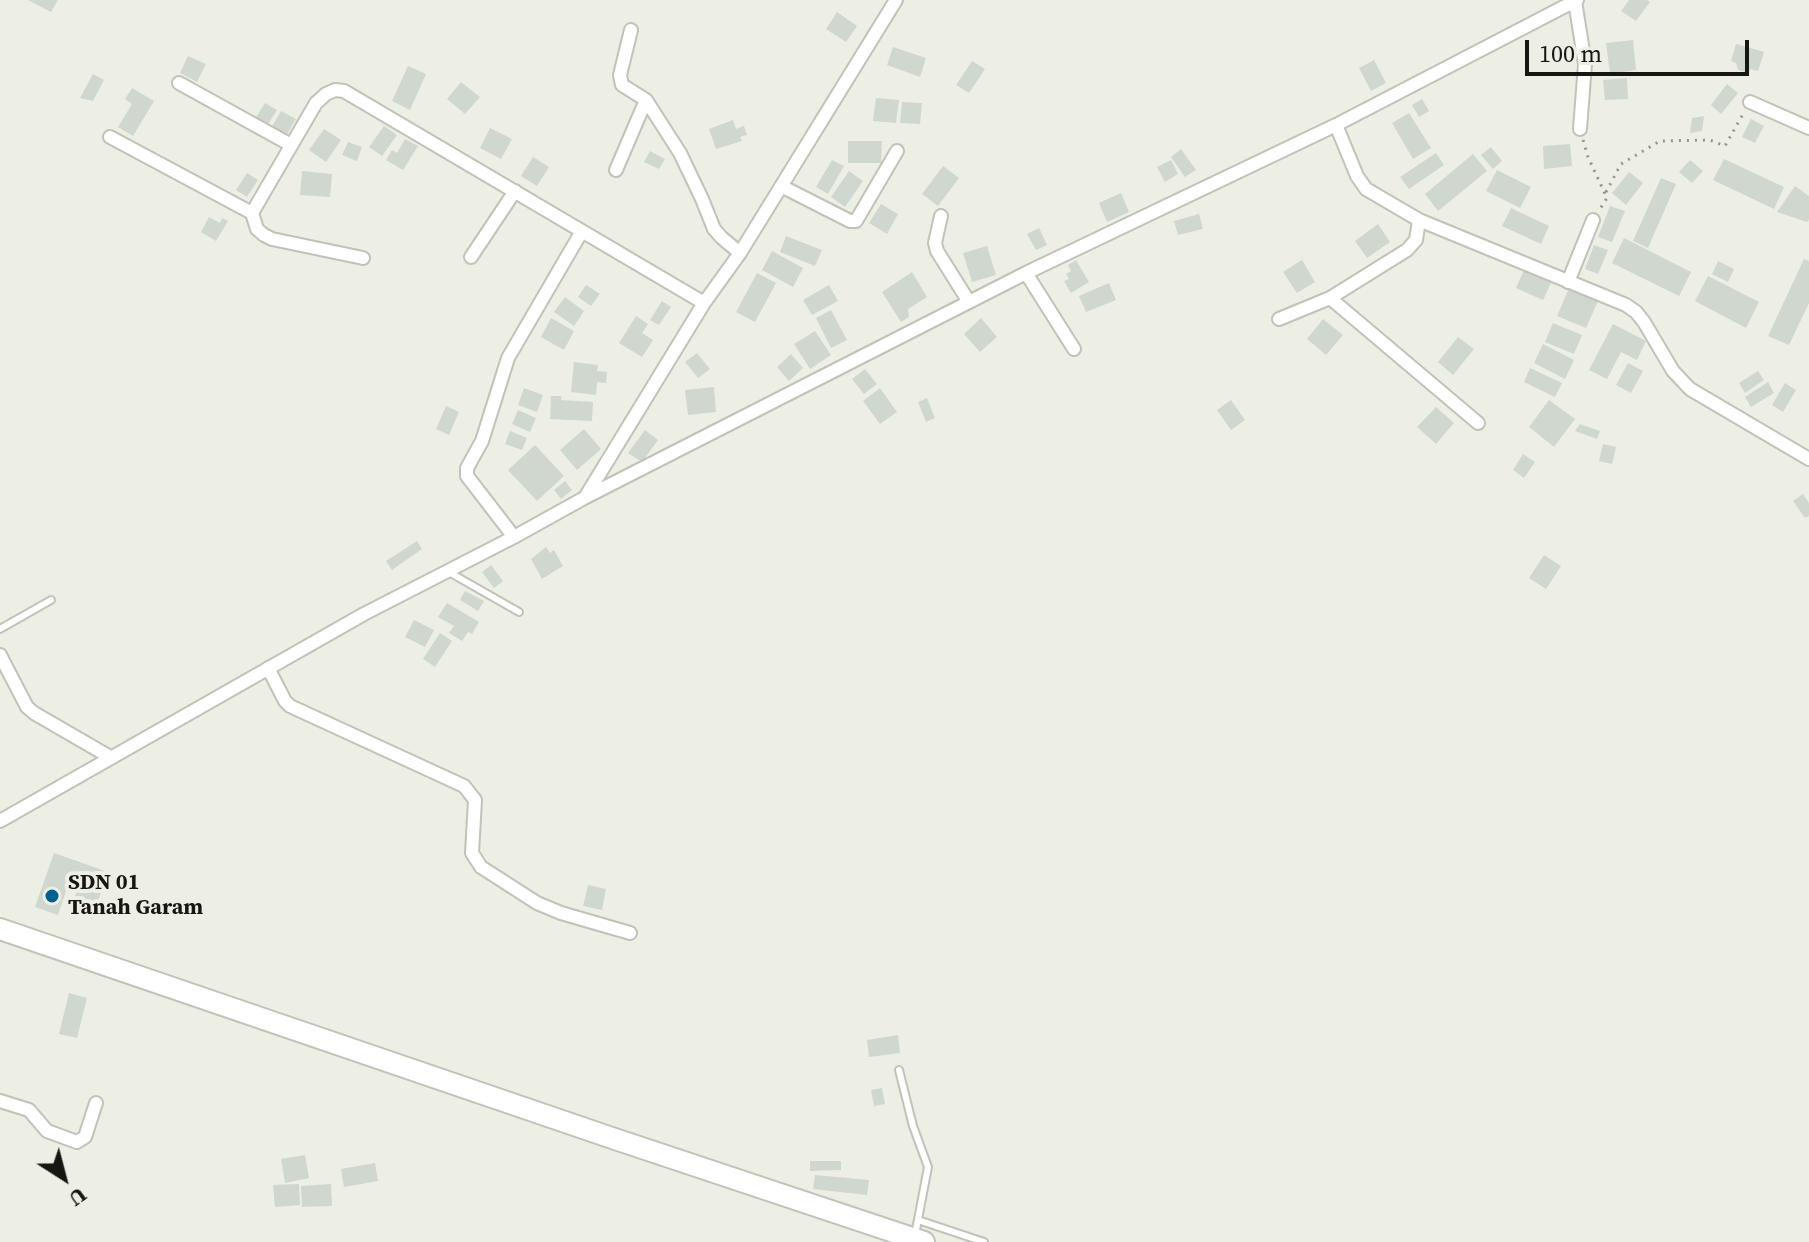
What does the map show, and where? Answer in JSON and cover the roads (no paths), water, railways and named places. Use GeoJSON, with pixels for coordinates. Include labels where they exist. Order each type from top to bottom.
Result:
{"type":"FeatureCollection","features":[{"type":"Feature","properties":{"kind":"highway"},"geometry":{"type":"LineString","coordinates":[[0,929],[657,1153],[919,1234]]}},
{"type":"Feature","properties":{"kind":"street"},"geometry":{"type":"LineString","coordinates":[[586,497],[704,303],[740,253],[896,0]]}},
{"type":"Feature","properties":{"kind":"street"},"geometry":{"type":"LineString","coordinates":[[0,821],[364,614],[586,497],[1026,273],[1336,125],[1576,1],[1585,64],[1580,129]]}},
{"type":"Feature","properties":{"kind":"street"},"geometry":{"type":"LineString","coordinates":[[631,30],[620,80],[622,85],[646,100],[680,153],[714,229],[740,253]]}},
{"type":"Feature","properties":{"kind":"street"},"geometry":{"type":"LineString","coordinates":[[179,83],[291,145]]}},
{"type":"Feature","properties":{"kind":"street"},"geometry":{"type":"LineString","coordinates":[[252,213],[316,103],[335,90],[344,91],[704,303]]}},
{"type":"Feature","properties":{"kind":"street"},"geometry":{"type":"LineString","coordinates":[[616,170],[646,100]]}},
{"type":"Feature","properties":{"kind":"street"},"geometry":{"type":"LineString","coordinates":[[1750,102],[1809,128]]}},
{"type":"Feature","properties":{"kind":"street"},"geometry":{"type":"LineString","coordinates":[[1336,125],[1361,184],[1366,189],[1419,220],[1626,305],[1636,312],[1673,371],[1690,389],[1809,459]]}},
{"type":"Feature","properties":{"kind":"street"},"geometry":{"type":"LineString","coordinates":[[110,137],[252,213],[257,229],[264,235],[363,258]]}},
{"type":"Feature","properties":{"kind":"street"},"geometry":{"type":"LineString","coordinates":[[781,186],[850,221],[856,221],[897,151]]}},
{"type":"Feature","properties":{"kind":"street"},"geometry":{"type":"LineString","coordinates":[[471,257],[515,191]]}},
{"type":"Feature","properties":{"kind":"street"},"geometry":{"type":"LineString","coordinates":[[941,216],[935,243],[937,251],[969,302]]}},
{"type":"Feature","properties":{"kind":"street"},"geometry":{"type":"LineString","coordinates":[[1279,319],[1330,298],[1407,250],[1416,240],[1419,220]]}},
{"type":"Feature","properties":{"kind":"street"},"geometry":{"type":"LineString","coordinates":[[1568,282],[1593,220]]}},
{"type":"Feature","properties":{"kind":"street"},"geometry":{"type":"LineString","coordinates":[[514,537],[467,476],[467,468],[484,436],[508,358],[582,231]]}},
{"type":"Feature","properties":{"kind":"street"},"geometry":{"type":"LineString","coordinates":[[1026,273],[1074,349]]}},
{"type":"Feature","properties":{"kind":"street"},"geometry":{"type":"LineString","coordinates":[[1330,298],[1478,423]]}},
{"type":"Feature","properties":{"kind":"street"},"geometry":{"type":"LineString","coordinates":[[0,655],[27,707],[110,757]]}},
{"type":"Feature","properties":{"kind":"street"},"geometry":{"type":"LineString","coordinates":[[268,668],[290,706],[464,786],[475,800],[472,853],[481,867],[537,903],[630,933]]}},
{"type":"Feature","properties":{"kind":"street"},"geometry":{"type":"LineString","coordinates":[[0,1101],[29,1110],[47,1131],[77,1142],[85,1137],[96,1103]]}},
{"type":"Feature","properties":{"kind":"lane"},"geometry":{"type":"LineString","coordinates":[[447,571],[519,612]]}},
{"type":"Feature","properties":{"kind":"lane"},"geometry":{"type":"LineString","coordinates":[[0,629],[51,600]]}},
{"type":"Feature","properties":{"kind":"lane"},"geometry":{"type":"LineString","coordinates":[[899,1070],[913,1126],[928,1167],[919,1234],[984,1242]]}},
{"type":"Feature","properties":{"kind":"place","name":"SDN 01 Tanah Garam"},"geometry":{"type":"Point","coordinates":[52,896]}}]}
